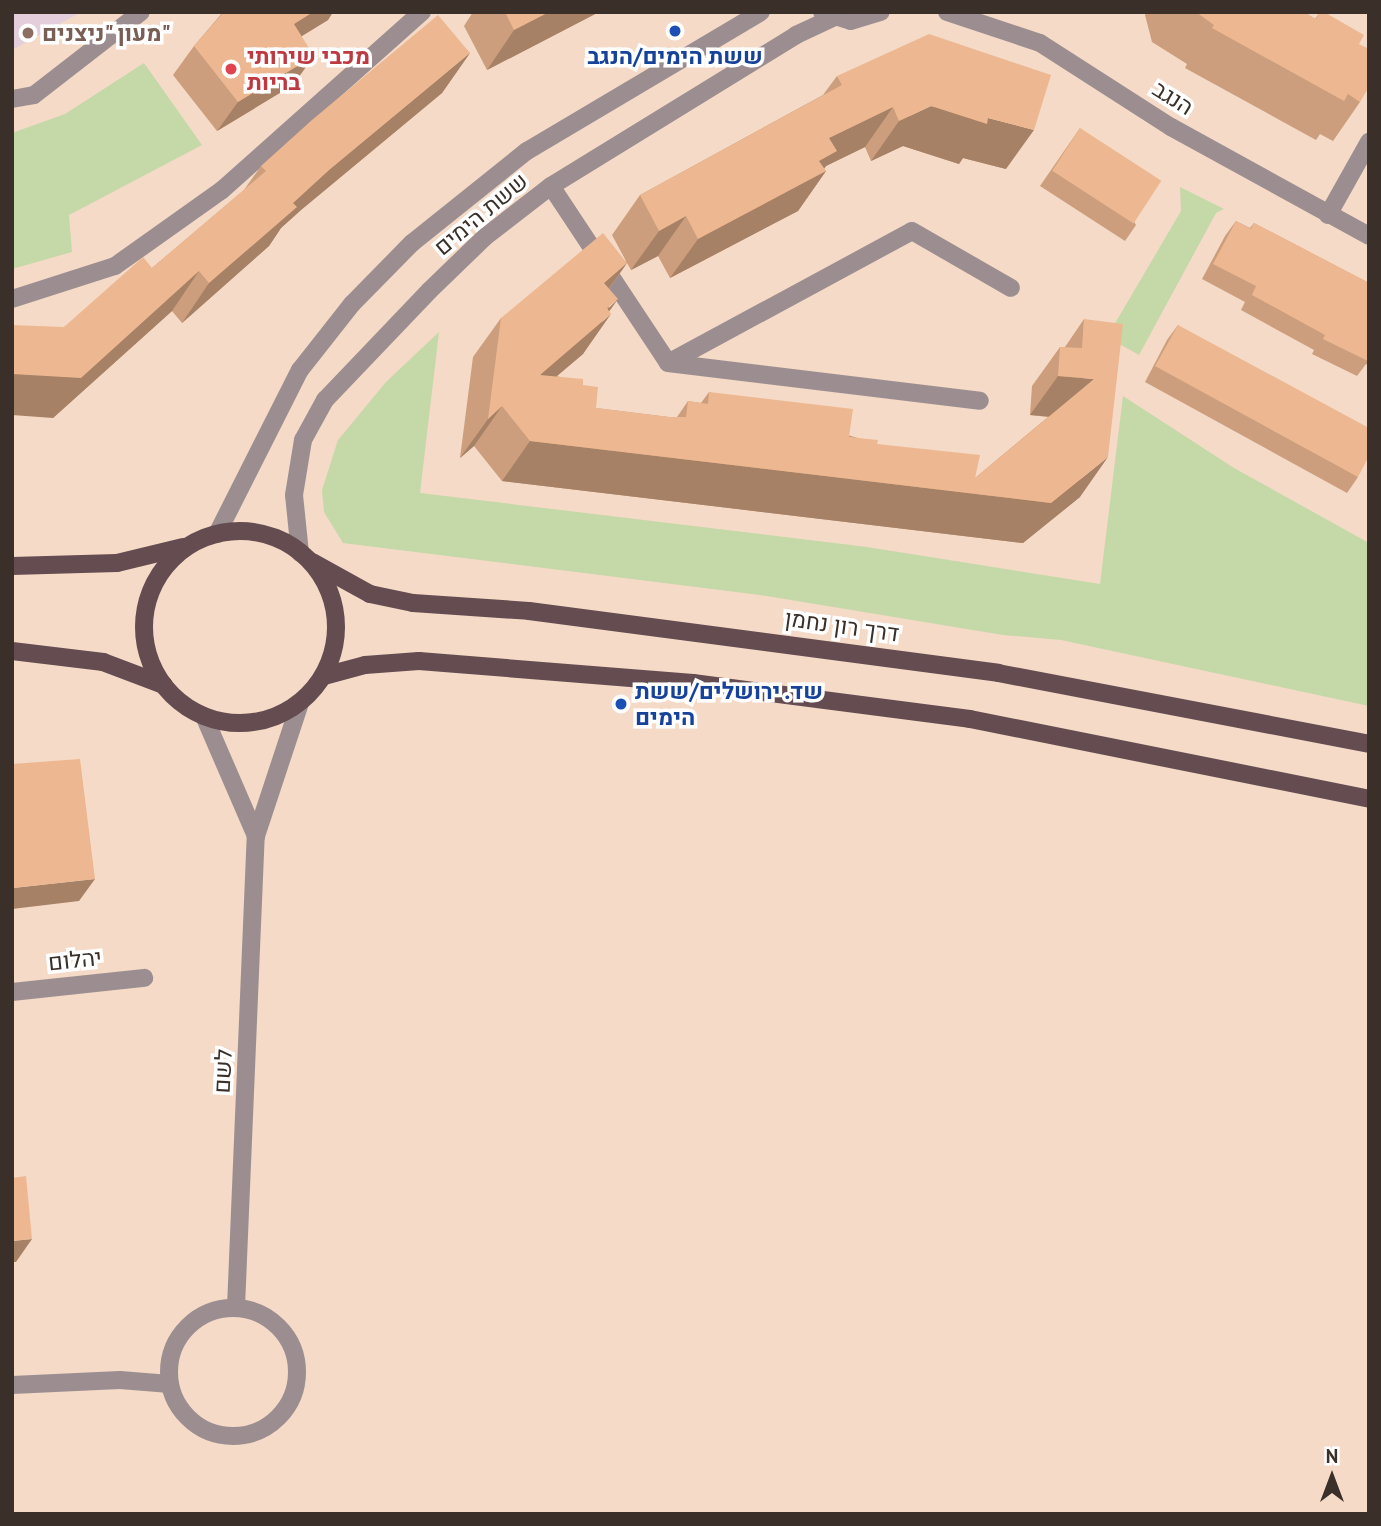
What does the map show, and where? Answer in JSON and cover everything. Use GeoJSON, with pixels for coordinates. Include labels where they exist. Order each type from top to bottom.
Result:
{"type":"FeatureCollection","features":[{"type":"Feature","properties":{"kind":"main road"},"geometry":{"type":"LineString","coordinates":[[12,566],[117,563],[187,547],[217,534],[251,531],[282,540],[306,557],[333,599],[336,643],[324,676],[300,702],[255,723],[204,716],[164,685],[103,662],[12,651]]}},
{"type":"Feature","properties":{"kind":"main road"},"geometry":{"type":"LineString","coordinates":[[164,685],[150,659],[144,630],[149,595],[164,568],[187,547]]}},
{"type":"Feature","properties":{"kind":"main road","name":"דרך רון נחמן"},"geometry":{"type":"LineString","coordinates":[[306,557],[370,594],[413,603],[556,615],[998,673],[1369,744]]}},
{"type":"Feature","properties":{"kind":"main road"},"geometry":{"type":"LineString","coordinates":[[324,676],[365,665],[419,661],[720,686],[970,719],[1369,799]]}},
{"type":"Feature","properties":{"kind":"street"},"geometry":{"type":"LineString","coordinates":[[12,99],[34,95],[141,12]]}},
{"type":"Feature","properties":{"kind":"street"},"geometry":{"type":"LineString","coordinates":[[12,299],[115,266],[222,190],[422,12]]}},
{"type":"Feature","properties":{"kind":"street","name":"ששת הימים"},"geometry":{"type":"LineString","coordinates":[[217,534],[300,370],[352,304],[412,243],[527,151],[761,12]]}},
{"type":"Feature","properties":{"kind":"street"},"geometry":{"type":"LineString","coordinates":[[827,15],[862,20],[880,12],[888,12]]}},
{"type":"Feature","properties":{"kind":"street","name":"הנגב"},"geometry":{"type":"LineString","coordinates":[[947,12],[1040,43],[1171,127],[1369,236]]}},
{"type":"Feature","properties":{"kind":"street","name":"ששת הימים"},"geometry":{"type":"LineString","coordinates":[[306,557],[294,495],[300,454],[326,400],[485,237],[551,186],[827,15]]}},
{"type":"Feature","properties":{"kind":"street"},"geometry":{"type":"LineString","coordinates":[[1328,215],[1369,142]]}},
{"type":"Feature","properties":{"kind":"street"},"geometry":{"type":"LineString","coordinates":[[551,186],[668,363],[980,401]]}},
{"type":"Feature","properties":{"kind":"street"},"geometry":{"type":"LineString","coordinates":[[668,363],[912,231],[1011,288]]}},
{"type":"Feature","properties":{"kind":"street","name":"לשם"},"geometry":{"type":"LineString","coordinates":[[236,1307],[253,830],[300,702]]}},
{"type":"Feature","properties":{"kind":"street","name":"לשם"},"geometry":{"type":"LineString","coordinates":[[204,716],[253,830]]}},
{"type":"Feature","properties":{"kind":"street","name":"יהלום"},"geometry":{"type":"LineString","coordinates":[[12,992],[144,978]]}},
{"type":"Feature","properties":{"kind":"street"},"geometry":{"type":"LineString","coordinates":[[236,1307],[253,1310],[284,1332],[296,1357],[297,1383],[288,1406],[269,1426],[237,1437],[220,1436],[197,1426],[182,1412],[170,1384],[169,1359],[180,1335],[200,1317],[236,1307]]}},
{"type":"Feature","properties":{"kind":"street"},"geometry":{"type":"LineString","coordinates":[[12,1385],[120,1380],[170,1384]]}},
{"type":"Feature","properties":{"kind":"shaded area","name":"מעון \"ניצנים\""},"geometry":{"type":"Polygon","coordinates":[[[12,12],[81,12],[12,50],[12,12]]]}},
{"type":"Feature","properties":{"kind":"green space"},"geometry":{"type":"Polygon","coordinates":[[[144,63],[202,145],[69,215],[72,252],[12,269],[12,133],[65,114],[144,63]]]}},
{"type":"Feature","properties":{"kind":"green space"},"geometry":{"type":"Polygon","coordinates":[[[1180,187],[1224,209],[1216,213],[1139,355],[1107,337],[1181,211],[1180,187]]]}},
{"type":"Feature","properties":{"kind":"green space"},"geometry":{"type":"Polygon","coordinates":[[[439,332],[420,493],[867,547],[1100,584],[1123,396],[1234,468],[1369,543],[1369,706],[1061,640],[1003,635],[760,595],[343,543],[324,512],[322,490],[338,440],[386,382],[439,332]]]}},
{"type":"Feature","properties":{"kind":"building","name":"מכבי שירותי בריות"},"geometry":{"type":"Polygon","coordinates":[[[224,12],[313,12],[294,24],[314,56],[238,102],[194,46],[224,12]]]}},
{"type":"Feature","properties":{"kind":"building"},"geometry":{"type":"Polygon","coordinates":[[[505,12],[549,12],[514,30],[505,12]]]}},
{"type":"Feature","properties":{"kind":"building"},"geometry":{"type":"Polygon","coordinates":[[[1196,12],[1304,12],[1316,19],[1320,12],[1324,12],[1364,35],[1359,44],[1369,49],[1369,87],[1360,102],[1348,94],[1344,101],[1212,28],[1214,25],[1196,12]]]}},
{"type":"Feature","properties":{"kind":"building"},"geometry":{"type":"Polygon","coordinates":[[[438,15],[470,53],[329,170],[293,203],[297,207],[209,283],[199,271],[81,378],[12,374],[12,325],[64,327],[143,257],[152,268],[266,171],[261,166],[312,120],[438,15]]]}},
{"type":"Feature","properties":{"kind":"building"},"geometry":{"type":"Polygon","coordinates":[[[929,34],[1051,75],[1034,130],[988,118],[987,124],[931,106],[899,121],[893,107],[829,138],[837,151],[819,161],[826,171],[698,239],[686,216],[659,231],[640,195],[842,85],[837,76],[929,34]]]}},
{"type":"Feature","properties":{"kind":"building"},"geometry":{"type":"Polygon","coordinates":[[[1080,128],[1161,181],[1134,224],[1052,171],[1080,128]]]}},
{"type":"Feature","properties":{"kind":"building"},"geometry":{"type":"Polygon","coordinates":[[[1236,221],[1251,229],[1254,223],[1369,283],[1368,361],[1323,339],[1325,335],[1252,295],[1256,286],[1213,264],[1236,221]]]}},
{"type":"Feature","properties":{"kind":"building"},"geometry":{"type":"Polygon","coordinates":[[[603,233],[627,263],[604,283],[618,299],[607,308],[611,314],[540,375],[583,379],[583,385],[598,387],[596,408],[686,417],[688,401],[708,404],[709,392],[853,409],[849,437],[878,440],[877,444],[980,455],[975,478],[1094,379],[1058,376],[1060,347],[1082,348],[1084,319],[1123,324],[1108,457],[1051,503],[530,441],[502,406],[488,419],[501,318],[603,233]]]}},
{"type":"Feature","properties":{"kind":"building"},"geometry":{"type":"Polygon","coordinates":[[[1178,325],[1369,428],[1369,456],[1358,477],[1155,366],[1178,325]]]}},
{"type":"Feature","properties":{"kind":"building"},"geometry":{"type":"Polygon","coordinates":[[[80,759],[95,879],[13,888],[12,764],[80,759]]]}},
{"type":"Feature","properties":{"kind":"building"},"geometry":{"type":"Polygon","coordinates":[[[26,1176],[32,1239],[12,1241],[12,1178],[26,1176]]]}},
{"type":"Feature","properties":{"kind":"place","name":"ששת הימים/הנגב"},"geometry":{"type":"Point","coordinates":[675,31]}},
{"type":"Feature","properties":{"kind":"place","name":"מעון \"ניצנים\""},"geometry":{"type":"Point","coordinates":[28,33]}},
{"type":"Feature","properties":{"kind":"place","name":"מכבי שירותי בריות"},"geometry":{"type":"Point","coordinates":[231,69]}},
{"type":"Feature","properties":{"kind":"place","name":"שד. ירושלים/ששת הימים"},"geometry":{"type":"Point","coordinates":[621,704]}}]}
